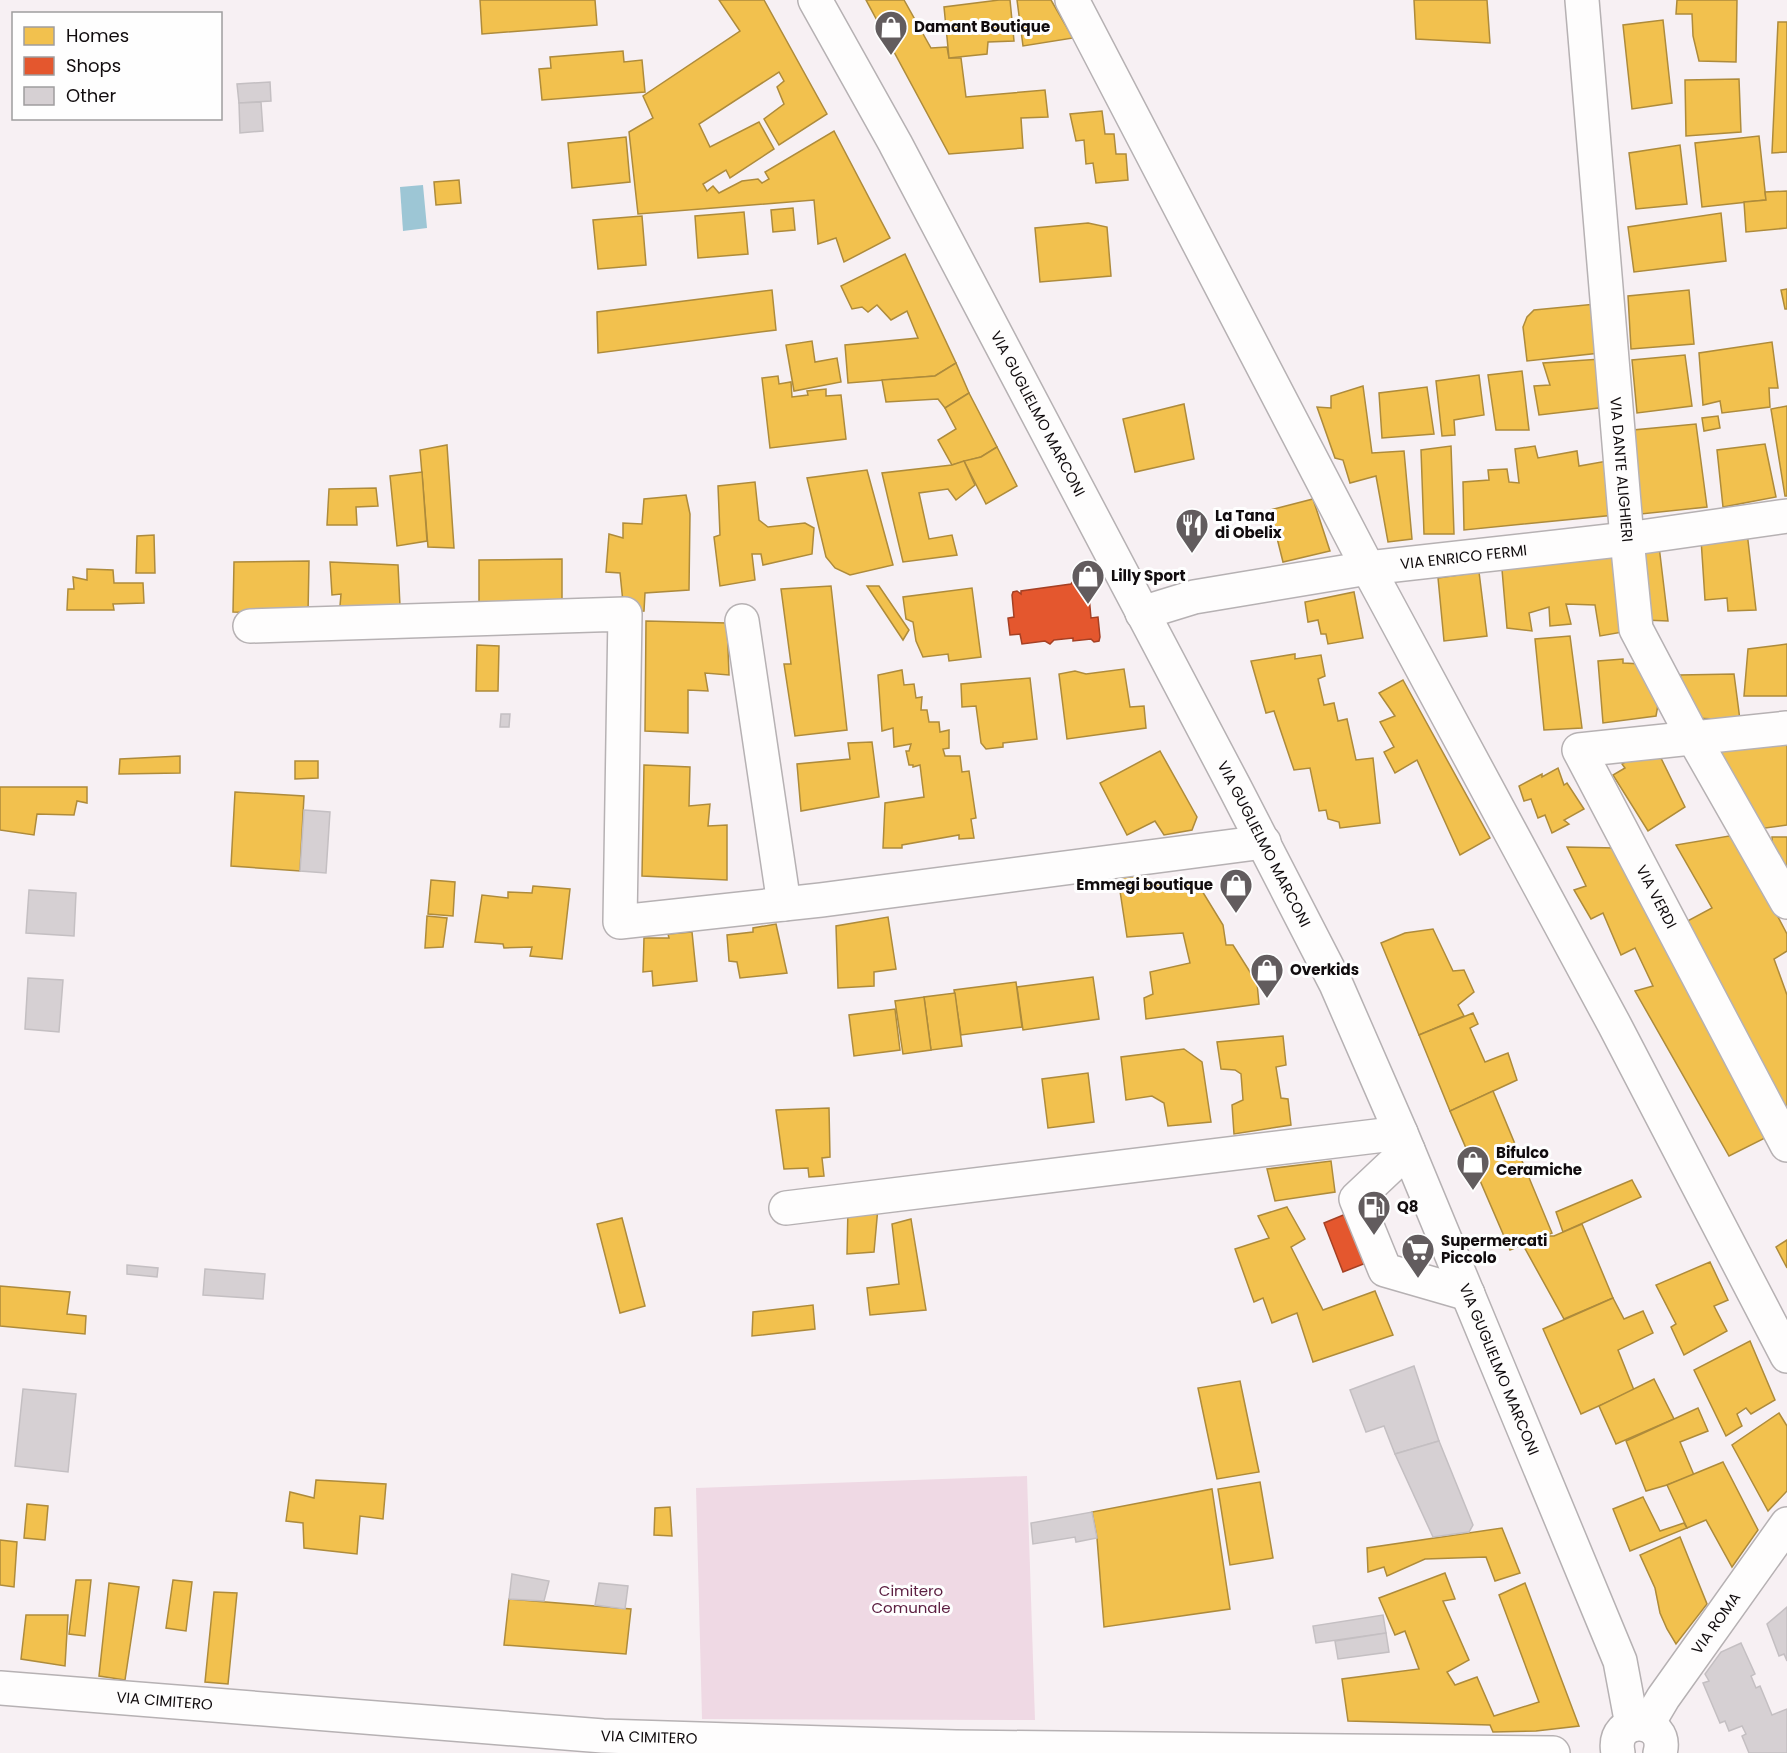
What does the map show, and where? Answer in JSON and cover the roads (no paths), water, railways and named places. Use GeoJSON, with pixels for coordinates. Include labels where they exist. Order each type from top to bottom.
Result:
{"type":"FeatureCollection","features":[{"type":"Feature","properties":{"kind":"street","name":"VIA GUGLIELMO MARCONI"},"geometry":{"type":"LineString","coordinates":[[814,0],[895,143],[1264,842],[1336,984],[1405,1141],[1620,1661],[1639,1739]]}},
{"type":"Feature","properties":{"kind":"street"},"geometry":{"type":"LineString","coordinates":[[1072,0],[1368,568],[1614,1024],[1787,1356]]}},
{"type":"Feature","properties":{"kind":"street","name":"VIA DANTE ALIGHIERI"},"geometry":{"type":"LineString","coordinates":[[1582,0],[1636,629],[1693,737],[1787,902]]}},
{"type":"Feature","properties":{"kind":"street","name":"VIA ENRICO FERMI"},"geometry":{"type":"LineString","coordinates":[[1142,613],[1194,597],[1368,568],[1627,539],[1787,516]]}},
{"type":"Feature","properties":{"kind":"street"},"geometry":{"type":"LineString","coordinates":[[250,626],[624,614],[620,922],[783,904],[1264,842]]}},
{"type":"Feature","properties":{"kind":"street"},"geometry":{"type":"LineString","coordinates":[[742,621],[783,904]]}},
{"type":"Feature","properties":{"kind":"street"},"geometry":{"type":"LineString","coordinates":[[1693,737],[1787,728]]}},
{"type":"Feature","properties":{"kind":"street","name":"VIA VERDI"},"geometry":{"type":"LineString","coordinates":[[1693,737],[1580,750],[1787,1145]]}},
{"type":"Feature","properties":{"kind":"street"},"geometry":{"type":"LineString","coordinates":[[786,1208],[1405,1141]]}},
{"type":"Feature","properties":{"kind":"street"},"geometry":{"type":"LineString","coordinates":[[1405,1141],[1356,1199],[1380,1260],[1385,1270],[1468,1294]]}},
{"type":"Feature","properties":{"kind":"street","name":"VIA ROMA"},"geometry":{"type":"LineString","coordinates":[[1639,1739],[1663,1698],[1786,1530]]}},
{"type":"Feature","properties":{"kind":"street","name":"VIA CIMITERO"},"geometry":{"type":"LineString","coordinates":[[0,1688],[603,1745],[1552,1753]]}},
{"type":"Feature","properties":{"kind":"water"},"geometry":{"type":"Polygon","coordinates":[[[423,185],[427,228],[403,231],[400,187],[423,185]]]}},
{"type":"Feature","properties":{"kind":"place","name":"Damant Boutique"},"geometry":{"type":"Point","coordinates":[891,56]}},
{"type":"Feature","properties":{"kind":"place","name":"La Tana di Obelix"},"geometry":{"type":"Point","coordinates":[1192,554]}},
{"type":"Feature","properties":{"kind":"place","name":"Lilly Sport"},"geometry":{"type":"Point","coordinates":[1088,605]}},
{"type":"Feature","properties":{"kind":"place","name":"Emmegi boutique"},"geometry":{"type":"Point","coordinates":[1236,914]}},
{"type":"Feature","properties":{"kind":"place","name":"Overkids"},"geometry":{"type":"Point","coordinates":[1267,999]}},
{"type":"Feature","properties":{"kind":"place","name":"Bifulco Ceramiche"},"geometry":{"type":"Point","coordinates":[1473,1191]}},
{"type":"Feature","properties":{"kind":"place","name":"Q8"},"geometry":{"type":"Point","coordinates":[1374,1236]}},
{"type":"Feature","properties":{"kind":"place","name":"Supermercati Piccolo"},"geometry":{"type":"Point","coordinates":[1418,1279]}},
{"type":"Feature","properties":{"kind":"park label","name":"Cimitero Comunale"},"geometry":{"type":"Point","coordinates":[911,1600]}}]}
